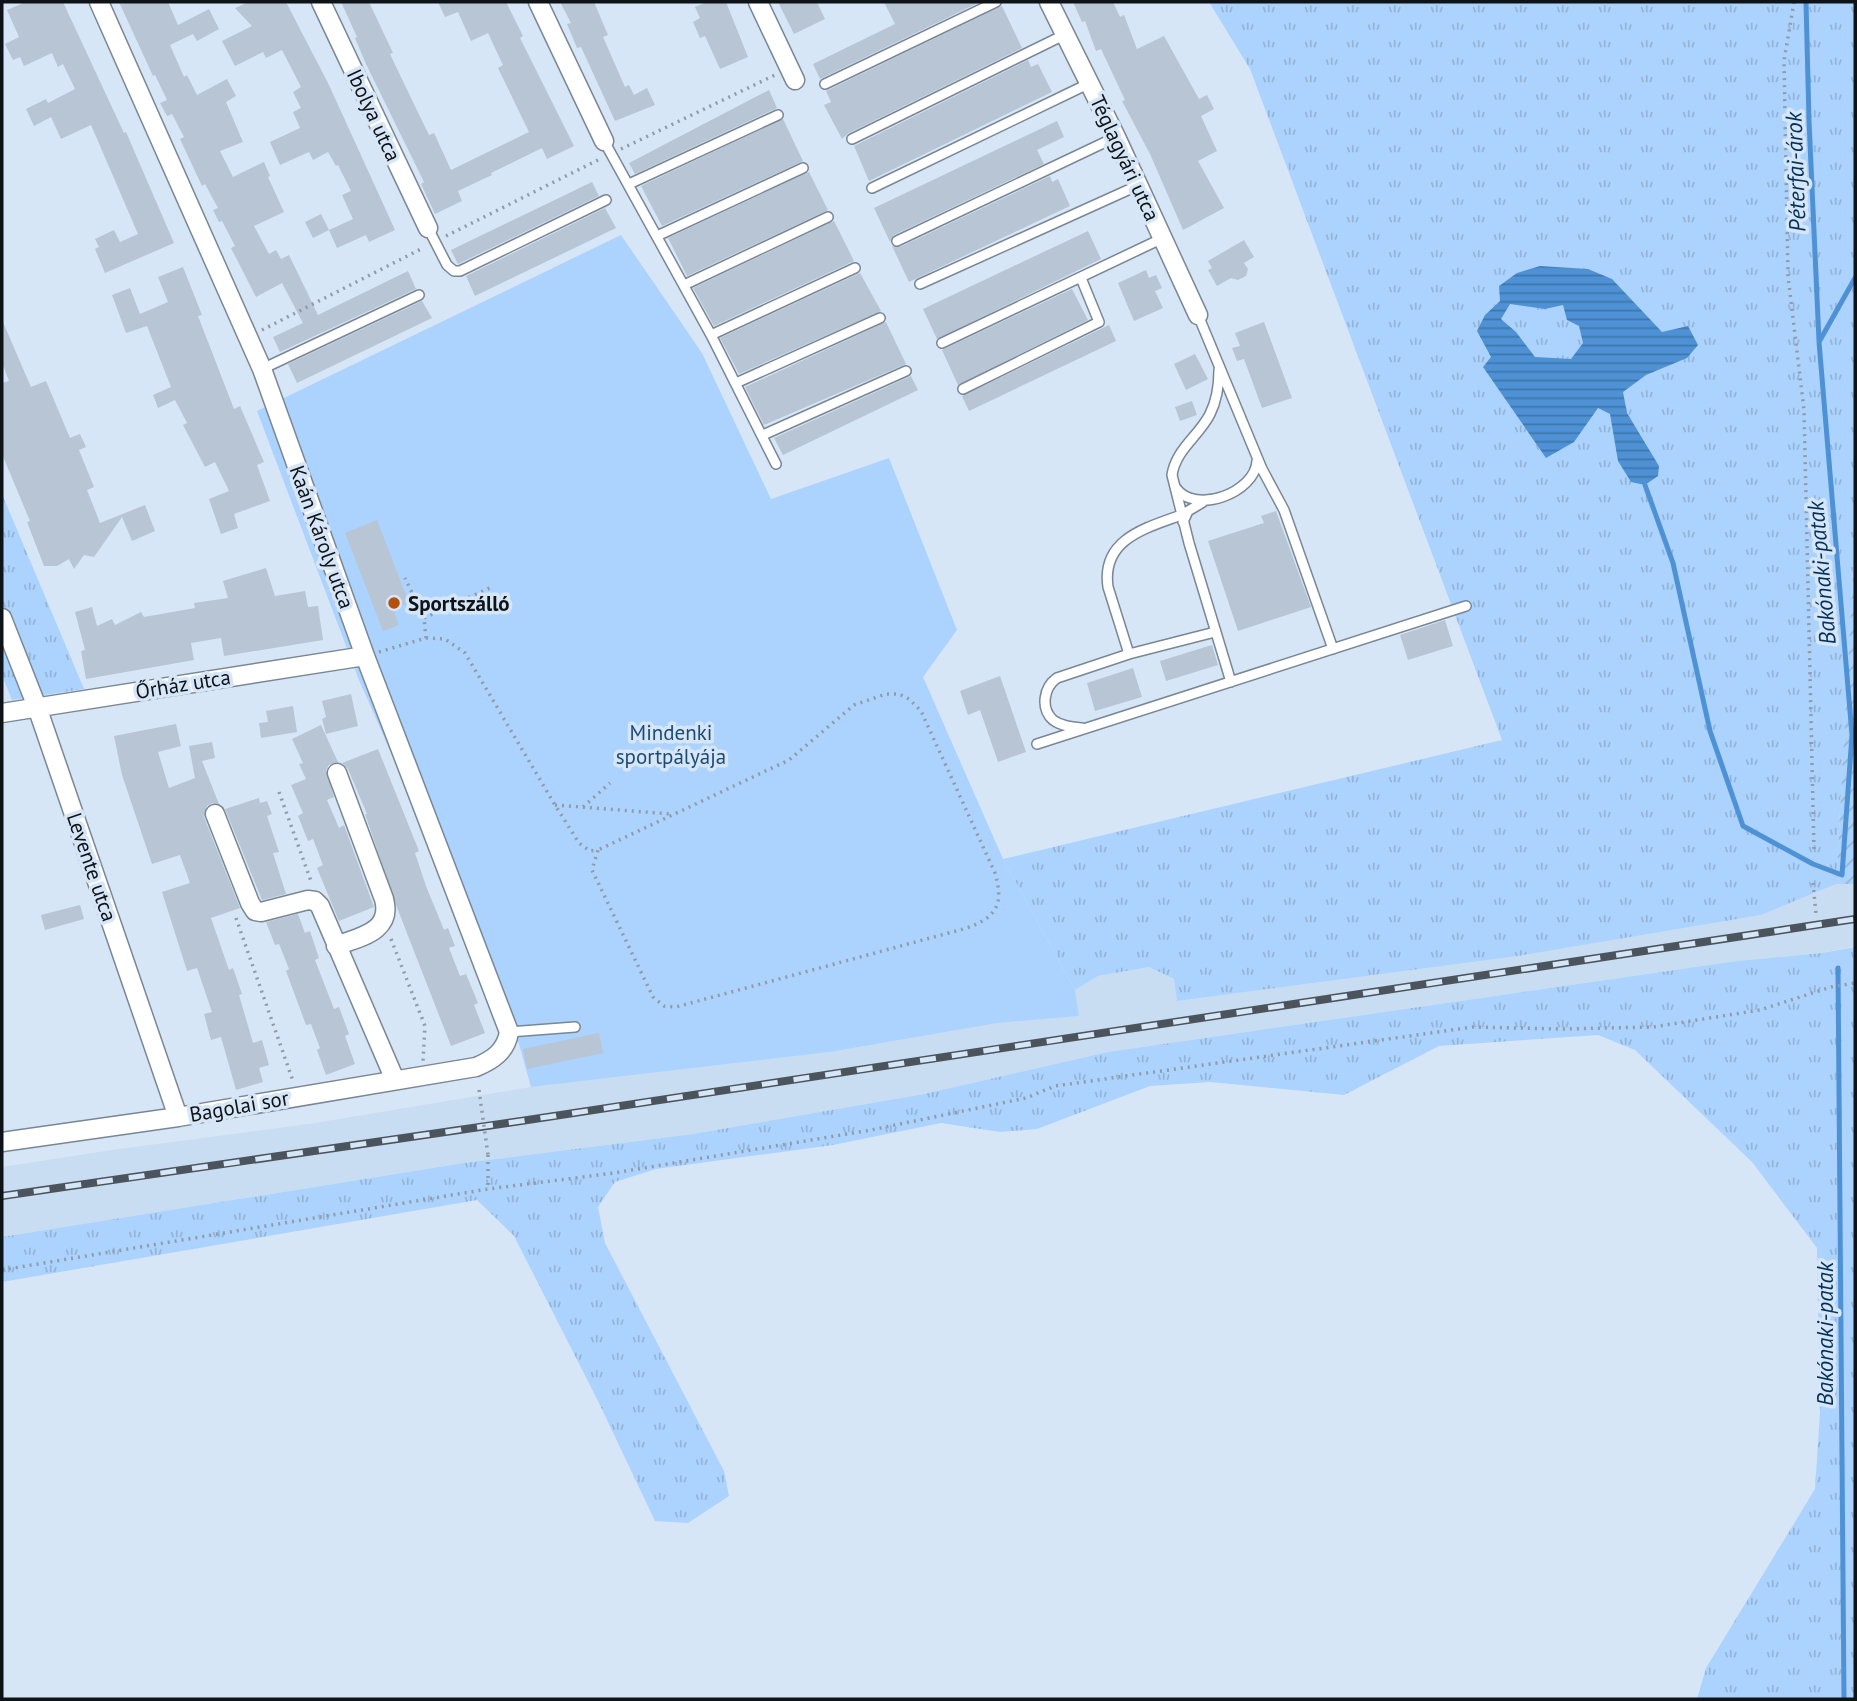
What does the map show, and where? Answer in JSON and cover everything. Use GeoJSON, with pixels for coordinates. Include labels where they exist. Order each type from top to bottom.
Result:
{"type":"FeatureCollection","features":[{"type":"Feature","properties":{"kind":"street","name":"Kaán Károly utca"},"geometry":{"type":"LineString","coordinates":[[99,2],[262,369],[365,656],[508,1023],[509,1032]]}},
{"type":"Feature","properties":{"kind":"street","name":"Ibolya utca"},"geometry":{"type":"LineString","coordinates":[[321,2],[428,228]]}},
{"type":"Feature","properties":{"kind":"street"},"geometry":{"type":"LineString","coordinates":[[538,2],[608,148]]}},
{"type":"Feature","properties":{"kind":"street"},"geometry":{"type":"LineString","coordinates":[[758,2],[792,74]]}},
{"type":"Feature","properties":{"kind":"street","name":"Téglagyári utca"},"geometry":{"type":"LineString","coordinates":[[1049,2],[1139,185],[1198,315]]}},
{"type":"Feature","properties":{"kind":"street","name":"Levente utca"},"geometry":{"type":"LineString","coordinates":[[2,618],[37,707],[178,1117]]}},
{"type":"Feature","properties":{"kind":"street","name":"Őrház utca"},"geometry":{"type":"LineString","coordinates":[[2,713],[365,656]]}},
{"type":"Feature","properties":{"kind":"street"},"geometry":{"type":"LineString","coordinates":[[336,946],[377,930],[386,915],[386,904],[337,774]]}},
{"type":"Feature","properties":{"kind":"street"},"geometry":{"type":"LineString","coordinates":[[215,814],[255,911],[261,912],[308,900],[320,905],[395,1080]]}},
{"type":"Feature","properties":{"kind":"street","name":"Bagolai sor"},"geometry":{"type":"LineString","coordinates":[[2,1142],[178,1117],[476,1067],[495,1058],[505,1046],[509,1032]]}},
{"type":"Feature","properties":{"kind":"lane"},"geometry":{"type":"LineString","coordinates":[[825,85],[996,2]]}},
{"type":"Feature","properties":{"kind":"lane"},"geometry":{"type":"LineString","coordinates":[[852,139],[1066,34]]}},
{"type":"Feature","properties":{"kind":"lane"},"geometry":{"type":"LineString","coordinates":[[872,188],[1090,83]]}},
{"type":"Feature","properties":{"kind":"lane"},"geometry":{"type":"LineString","coordinates":[[629,184],[778,115]]}},
{"type":"Feature","properties":{"kind":"lane"},"geometry":{"type":"LineString","coordinates":[[897,241],[1116,137]]}},
{"type":"Feature","properties":{"kind":"lane"},"geometry":{"type":"LineString","coordinates":[[608,148],[711,335],[776,464]]}},
{"type":"Feature","properties":{"kind":"lane"},"geometry":{"type":"LineString","coordinates":[[657,236],[803,168]]}},
{"type":"Feature","properties":{"kind":"lane"},"geometry":{"type":"LineString","coordinates":[[920,284],[1139,185]]}},
{"type":"Feature","properties":{"kind":"lane"},"geometry":{"type":"LineString","coordinates":[[428,228],[447,265],[454,271],[460,271],[606,200]]}},
{"type":"Feature","properties":{"kind":"lane"},"geometry":{"type":"LineString","coordinates":[[684,285],[828,217]]}},
{"type":"Feature","properties":{"kind":"lane"},"geometry":{"type":"LineString","coordinates":[[943,343],[1163,238]]}},
{"type":"Feature","properties":{"kind":"lane"},"geometry":{"type":"LineString","coordinates":[[711,335],[855,268]]}},
{"type":"Feature","properties":{"kind":"lane"},"geometry":{"type":"LineString","coordinates":[[963,389],[1099,322],[1081,278]]}},
{"type":"Feature","properties":{"kind":"lane"},"geometry":{"type":"LineString","coordinates":[[262,369],[419,295]]}},
{"type":"Feature","properties":{"kind":"lane"},"geometry":{"type":"LineString","coordinates":[[1198,315],[1257,457],[1284,510],[1333,649]]}},
{"type":"Feature","properties":{"kind":"lane"},"geometry":{"type":"LineString","coordinates":[[736,383],[880,318]]}},
{"type":"Feature","properties":{"kind":"lane"},"geometry":{"type":"LineString","coordinates":[[1220,366],[1219,386],[1210,414],[1180,453],[1174,465],[1173,483],[1231,682]]}},
{"type":"Feature","properties":{"kind":"lane"},"geometry":{"type":"LineString","coordinates":[[762,435],[906,371]]}},
{"type":"Feature","properties":{"kind":"lane"},"geometry":{"type":"LineString","coordinates":[[1240,488],[1256,471],[1257,457]]}},
{"type":"Feature","properties":{"kind":"lane"},"geometry":{"type":"LineString","coordinates":[[1173,483],[1181,495],[1193,501],[1206,500]]}},
{"type":"Feature","properties":{"kind":"lane"},"geometry":{"type":"LineString","coordinates":[[1129,654],[1106,575],[1110,561],[1124,540],[1134,533],[1182,518],[1206,500],[1240,488],[1262,483],[1274,491]]}},
{"type":"Feature","properties":{"kind":"lane"},"geometry":{"type":"LineString","coordinates":[[1037,744],[1466,606]]}},
{"type":"Feature","properties":{"kind":"lane"},"geometry":{"type":"LineString","coordinates":[[1088,728],[1072,727],[1053,720],[1045,702],[1050,683],[1057,678],[1129,654],[1215,632]]}},
{"type":"Feature","properties":{"kind":"lane"},"geometry":{"type":"LineString","coordinates":[[509,1032],[575,1027]]}},
{"type":"Feature","properties":{"kind":"path"},"geometry":{"type":"LineString","coordinates":[[1794,2],[1784,61],[1788,276],[1804,410],[1814,851]]}},
{"type":"Feature","properties":{"kind":"path"},"geometry":{"type":"LineString","coordinates":[[608,148],[792,74]]}},
{"type":"Feature","properties":{"kind":"path"},"geometry":{"type":"LineString","coordinates":[[405,578],[424,618],[426,638]]}},
{"type":"Feature","properties":{"kind":"path"},"geometry":{"type":"LineString","coordinates":[[424,618],[494,586]]}},
{"type":"Feature","properties":{"kind":"path"},"geometry":{"type":"LineString","coordinates":[[365,656],[426,638],[445,639],[465,653],[555,805],[579,843],[590,851],[598,850],[789,760],[855,705],[886,694],[899,694],[909,699],[921,711],[995,873],[1000,896],[998,906],[983,920],[967,928],[676,1007],[664,1006],[653,997],[592,870],[598,850]]}},
{"type":"Feature","properties":{"kind":"path"},"geometry":{"type":"LineString","coordinates":[[583,807],[610,783]]}},
{"type":"Feature","properties":{"kind":"path"},"geometry":{"type":"LineString","coordinates":[[279,792],[320,905]]}},
{"type":"Feature","properties":{"kind":"path"},"geometry":{"type":"LineString","coordinates":[[555,805],[673,814]]}},
{"type":"Feature","properties":{"kind":"path"},"geometry":{"type":"LineString","coordinates":[[1812,883],[1816,914]]}},
{"type":"Feature","properties":{"kind":"path"},"geometry":{"type":"LineString","coordinates":[[236,918],[298,1096]]}},
{"type":"Feature","properties":{"kind":"path"},"geometry":{"type":"LineString","coordinates":[[380,927],[386,931],[394,946],[425,1026],[422,1067]]}},
{"type":"Feature","properties":{"kind":"path"},"geometry":{"type":"LineString","coordinates":[[2,1270],[488,1189],[614,1173],[871,1130],[1026,1098],[1055,1086],[1473,1027],[1653,1027],[1760,1010],[1831,987],[1855,983]]}},
{"type":"Feature","properties":{"kind":"path"},"geometry":{"type":"LineString","coordinates":[[479,1090],[488,1155],[488,1189]]}},
{"type":"Feature","properties":{"kind":"shaded area"},"geometry":{"type":"Polygon","coordinates":[[[1540,266],[1588,269],[1612,279],[1662,332],[1688,326],[1698,345],[1687,358],[1646,375],[1623,392],[1627,413],[1659,466],[1658,476],[1645,485],[1631,482],[1618,461],[1610,414],[1598,408],[1574,442],[1546,458],[1483,367],[1491,357],[1477,331],[1485,315],[1500,301],[1499,286],[1517,273],[1540,266]],[[1510,304],[1501,319],[1516,332],[1535,357],[1571,359],[1583,343],[1579,326],[1567,320],[1563,305],[1545,309],[1510,304]]]}},
{"type":"Feature","properties":{"kind":"shaded area"},"geometry":{"type":"Polygon","coordinates":[[[1836,884],[1855,884],[1855,946],[1822,953],[1737,961],[1108,1052],[924,1094],[693,1134],[464,1163],[2,1237],[2,1167],[309,1124],[531,1087],[830,1052],[998,1023],[1079,1016],[1075,990],[1098,976],[1149,967],[1174,979],[1178,1001],[1518,956],[1761,915],[1836,884]]]}},
{"type":"Feature","properties":{"kind":"green space"},"geometry":{"type":"Polygon","coordinates":[[[1209,2],[1855,2],[1855,532],[1836,884],[1761,915],[1518,956],[1177,1001],[1174,979],[1149,967],[1098,976],[1075,990],[1003,859],[1502,740],[1250,69],[1209,2]]]}},
{"type":"Feature","properties":{"kind":"green space","name":"Mindenki sportpályája"},"geometry":{"type":"Polygon","coordinates":[[[621,235],[702,353],[771,499],[889,458],[957,630],[923,677],[1003,859],[1075,990],[1079,1016],[998,1023],[830,1052],[531,1087],[519,1044],[359,680],[257,411],[621,235]]]}},
{"type":"Feature","properties":{"kind":"green space"},"geometry":{"type":"Polygon","coordinates":[[[2,494],[84,689],[12,700],[2,675],[2,494]]]}},
{"type":"Feature","properties":{"kind":"green space"},"geometry":{"type":"Polygon","coordinates":[[[1855,532],[1855,884],[1836,884],[1855,532]]]}},
{"type":"Feature","properties":{"kind":"green space"},"geometry":{"type":"Polygon","coordinates":[[[1855,947],[1855,1699],[1697,1699],[1706,1668],[1815,1489],[1820,1412],[1817,1248],[1752,1162],[1635,1050],[1598,1035],[1439,1046],[1344,1095],[1210,1082],[1150,1086],[1037,1129],[1000,1132],[941,1123],[833,1145],[656,1169],[615,1182],[598,1207],[605,1243],[724,1471],[729,1496],[688,1523],[655,1521],[598,1401],[514,1236],[477,1200],[2,1282],[2,1237],[464,1163],[693,1134],[924,1094],[1108,1052],[1737,961],[1855,947]]]}},
{"type":"Feature","properties":{"kind":"building"},"geometry":{"type":"Polygon","coordinates":[[[26,2],[63,2],[124,133],[126,132],[174,243],[105,273],[95,249],[99,247],[95,239],[114,230],[120,242],[138,234],[91,125],[61,139],[51,117],[34,126],[26,109],[46,99],[48,103],[75,89],[63,64],[58,67],[52,53],[24,66],[20,57],[13,60],[5,44],[19,37],[7,10],[26,2]]]}},
{"type":"Feature","properties":{"kind":"building"},"geometry":{"type":"Polygon","coordinates":[[[119,2],[168,2],[178,25],[209,9],[219,29],[197,41],[193,34],[170,45],[184,77],[187,75],[197,95],[227,79],[236,96],[226,102],[243,142],[220,151],[233,177],[264,162],[284,212],[254,226],[269,254],[276,250],[281,259],[289,255],[318,315],[408,271],[416,289],[280,352],[273,337],[303,323],[282,283],[256,297],[231,248],[235,246],[213,210],[218,208],[205,184],[202,186],[180,139],[184,137],[172,114],[167,116],[160,103],[167,100],[119,2]]]}},
{"type":"Feature","properties":{"kind":"building"},"geometry":{"type":"Polygon","coordinates":[[[249,2],[286,2],[329,85],[395,230],[369,242],[366,235],[337,248],[329,230],[353,219],[342,195],[351,191],[338,165],[336,166],[328,152],[313,160],[309,152],[280,165],[270,142],[300,128],[293,112],[301,108],[293,92],[301,87],[282,50],[266,58],[263,52],[235,66],[222,41],[252,26],[235,8],[249,2]]]}},
{"type":"Feature","properties":{"kind":"building"},"geometry":{"type":"Polygon","coordinates":[[[341,2],[369,2],[393,53],[390,54],[429,135],[434,133],[451,170],[529,132],[498,68],[503,65],[488,33],[471,41],[458,12],[445,17],[438,2],[506,2],[523,36],[520,38],[574,146],[547,159],[542,148],[458,191],[462,201],[435,214],[421,184],[424,182],[366,64],[341,2]]]}},
{"type":"Feature","properties":{"kind":"building"},"geometry":{"type":"Polygon","coordinates":[[[560,2],[594,2],[608,35],[603,37],[625,87],[629,85],[634,95],[647,88],[655,105],[615,121],[581,47],[577,48],[567,24],[571,23],[560,2]]]}},
{"type":"Feature","properties":{"kind":"building"},"geometry":{"type":"Polygon","coordinates":[[[707,2],[726,2],[748,57],[720,69],[705,36],[700,38],[693,22],[700,18],[695,7],[707,2]]]}},
{"type":"Feature","properties":{"kind":"building"},"geometry":{"type":"Polygon","coordinates":[[[778,2],[817,2],[825,19],[794,34],[778,2]]]}},
{"type":"Feature","properties":{"kind":"building"},"geometry":{"type":"Polygon","coordinates":[[[884,2],[980,2],[820,79],[813,64],[895,24],[884,2]]]}},
{"type":"Feature","properties":{"kind":"building"},"geometry":{"type":"Polygon","coordinates":[[[1073,2],[1113,2],[1120,17],[1124,15],[1137,49],[1164,36],[1199,99],[1207,95],[1214,109],[1201,116],[1217,151],[1198,161],[1224,208],[1183,230],[1150,154],[1122,101],[1125,100],[1101,49],[1096,51],[1085,21],[1082,22],[1073,2]]]}},
{"type":"Feature","properties":{"kind":"building"},"geometry":{"type":"Polygon","coordinates":[[[1002,6],[1022,48],[849,133],[842,139],[824,105],[831,102],[826,91],[1002,6]]]}},
{"type":"Feature","properties":{"kind":"building"},"geometry":{"type":"Polygon","coordinates":[[[1028,60],[1031,67],[1038,64],[1052,92],[869,181],[854,146],[1028,60]]]}},
{"type":"Feature","properties":{"kind":"building"},"geometry":{"type":"Polygon","coordinates":[[[769,90],[777,108],[635,174],[629,163],[769,90]]]}},
{"type":"Feature","properties":{"kind":"building"},"geometry":{"type":"Polygon","coordinates":[[[783,119],[803,161],[662,226],[641,186],[783,119]]]}},
{"type":"Feature","properties":{"kind":"building"},"geometry":{"type":"Polygon","coordinates":[[[1057,121],[1064,137],[1037,150],[1044,164],[894,235],[890,242],[874,208],[1057,121]]]}},
{"type":"Feature","properties":{"kind":"building"},"geometry":{"type":"Polygon","coordinates":[[[809,172],[828,210],[687,276],[668,238],[809,172]]]}},
{"type":"Feature","properties":{"kind":"building"},"geometry":{"type":"Polygon","coordinates":[[[1050,176],[1052,182],[1058,179],[1070,206],[909,282],[892,246],[900,247],[1050,176]]]}},
{"type":"Feature","properties":{"kind":"building"},"geometry":{"type":"Polygon","coordinates":[[[592,182],[599,196],[458,264],[451,250],[592,182]]]}},
{"type":"Feature","properties":{"kind":"building"},"geometry":{"type":"Polygon","coordinates":[[[605,208],[616,228],[475,296],[466,276],[605,208]]]}},
{"type":"Feature","properties":{"kind":"building"},"geometry":{"type":"Polygon","coordinates":[[[321,214],[329,230],[313,238],[305,222],[321,214]]]}},
{"type":"Feature","properties":{"kind":"building"},"geometry":{"type":"Polygon","coordinates":[[[834,221],[854,261],[714,326],[693,288],[834,221]]]}},
{"type":"Feature","properties":{"kind":"building"},"geometry":{"type":"Polygon","coordinates":[[[1088,231],[1101,259],[937,339],[923,309],[1088,231]]]}},
{"type":"Feature","properties":{"kind":"building"},"geometry":{"type":"Polygon","coordinates":[[[1244,240],[1254,257],[1244,263],[1248,269],[1246,276],[1238,280],[1231,278],[1217,286],[1208,270],[1212,268],[1208,261],[1244,240]]]}},
{"type":"Feature","properties":{"kind":"building"},"geometry":{"type":"Polygon","coordinates":[[[183,267],[202,315],[198,316],[234,409],[240,406],[264,462],[257,465],[270,501],[234,514],[238,528],[221,534],[209,499],[229,491],[215,462],[205,467],[183,425],[187,423],[175,400],[158,408],[153,395],[171,387],[147,326],[126,333],[112,295],[130,288],[140,314],[168,302],[158,277],[183,267]]]}},
{"type":"Feature","properties":{"kind":"building"},"geometry":{"type":"Polygon","coordinates":[[[1146,270],[1149,278],[1156,275],[1162,288],[1155,291],[1163,308],[1134,321],[1118,283],[1146,270]]]}},
{"type":"Feature","properties":{"kind":"building"},"geometry":{"type":"Polygon","coordinates":[[[860,273],[881,311],[739,374],[720,338],[860,273]]]}},
{"type":"Feature","properties":{"kind":"building"},"geometry":{"type":"Polygon","coordinates":[[[1072,289],[1088,320],[958,385],[942,350],[1072,289]]]}},
{"type":"Feature","properties":{"kind":"building"},"geometry":{"type":"Polygon","coordinates":[[[422,301],[432,318],[297,383],[288,364],[422,301]]]}},
{"type":"Feature","properties":{"kind":"building"},"geometry":{"type":"Polygon","coordinates":[[[2,320],[31,387],[46,381],[70,438],[80,434],[86,447],[79,450],[94,487],[87,490],[100,523],[145,505],[155,531],[132,541],[122,517],[94,557],[84,555],[74,569],[69,559],[57,566],[44,566],[27,522],[30,521],[2,454],[2,383],[9,381],[2,363],[2,320]]]}},
{"type":"Feature","properties":{"kind":"building"},"geometry":{"type":"Polygon","coordinates":[[[886,322],[906,364],[764,425],[745,387],[886,322]]]}},
{"type":"Feature","properties":{"kind":"building"},"geometry":{"type":"Polygon","coordinates":[[[1264,322],[1292,398],[1262,408],[1244,359],[1237,361],[1232,348],[1240,346],[1235,333],[1264,322]]]}},
{"type":"Feature","properties":{"kind":"building"},"geometry":{"type":"Polygon","coordinates":[[[1109,325],[1116,341],[969,411],[962,396],[1109,325]]]}},
{"type":"Feature","properties":{"kind":"building"},"geometry":{"type":"Polygon","coordinates":[[[1195,354],[1208,379],[1186,390],[1174,364],[1195,354]]]}},
{"type":"Feature","properties":{"kind":"building"},"geometry":{"type":"Polygon","coordinates":[[[911,376],[918,390],[783,455],[774,438],[911,376]]]}},
{"type":"Feature","properties":{"kind":"building"},"geometry":{"type":"Polygon","coordinates":[[[1192,401],[1197,415],[1180,421],[1175,407],[1192,401]]]}},
{"type":"Feature","properties":{"kind":"building"},"geometry":{"type":"Polygon","coordinates":[[[1276,511],[1311,607],[1238,631],[1208,541],[1264,523],[1261,516],[1276,511]]]}},
{"type":"Feature","properties":{"kind":"building"},"geometry":{"type":"Polygon","coordinates":[[[377,520],[409,603],[393,609],[399,625],[383,631],[345,533],[377,520]]]}},
{"type":"Feature","properties":{"kind":"building"},"geometry":{"type":"Polygon","coordinates":[[[266,568],[275,596],[305,591],[308,607],[318,606],[323,640],[224,656],[221,638],[191,643],[194,660],[86,679],[81,651],[85,650],[75,612],[92,607],[97,626],[112,619],[115,625],[141,612],[144,617],[195,608],[194,603],[228,598],[223,581],[266,568]]]}},
{"type":"Feature","properties":{"kind":"building"},"geometry":{"type":"Polygon","coordinates":[[[1445,620],[1453,646],[1408,660],[1400,635],[1445,620]]]}},
{"type":"Feature","properties":{"kind":"building"},"geometry":{"type":"Polygon","coordinates":[[[1212,645],[1218,665],[1166,681],[1160,661],[1212,645]]]}},
{"type":"Feature","properties":{"kind":"building"},"geometry":{"type":"Polygon","coordinates":[[[1133,668],[1142,697],[1095,711],[1087,683],[1133,668]]]}},
{"type":"Feature","properties":{"kind":"building"},"geometry":{"type":"Polygon","coordinates":[[[1000,676],[1026,752],[998,762],[980,710],[968,715],[960,691],[1000,676]]]}},
{"type":"Feature","properties":{"kind":"building"},"geometry":{"type":"Polygon","coordinates":[[[351,694],[358,726],[326,734],[322,719],[326,717],[322,701],[351,694]]]}},
{"type":"Feature","properties":{"kind":"building"},"geometry":{"type":"Polygon","coordinates":[[[293,706],[297,732],[261,738],[259,723],[268,722],[266,711],[293,706]]]}},
{"type":"Feature","properties":{"kind":"building"},"geometry":{"type":"Polygon","coordinates":[[[176,724],[181,746],[158,752],[169,788],[195,778],[189,746],[212,742],[215,758],[202,761],[219,804],[212,803],[207,806],[204,817],[240,908],[211,918],[229,970],[233,968],[242,994],[239,995],[253,1043],[262,1040],[269,1065],[259,1068],[263,1082],[236,1090],[221,1037],[211,1040],[204,1014],[212,1012],[197,968],[187,971],[162,892],[190,883],[180,855],[152,864],[122,775],[114,736],[176,724]]]}},
{"type":"Feature","properties":{"kind":"building"},"geometry":{"type":"Polygon","coordinates":[[[321,725],[338,762],[329,765],[326,770],[334,797],[327,800],[339,828],[344,825],[374,907],[339,921],[317,868],[323,865],[313,839],[308,841],[298,816],[303,813],[291,785],[306,779],[299,764],[303,763],[292,739],[321,725]]]}},
{"type":"Feature","properties":{"kind":"building"},"geometry":{"type":"Polygon","coordinates":[[[378,749],[419,851],[415,853],[426,886],[444,930],[448,928],[455,946],[449,948],[460,976],[466,974],[478,1003],[474,1005],[485,1033],[451,1046],[396,905],[367,814],[348,769],[342,763],[378,749]]]}},
{"type":"Feature","properties":{"kind":"building"},"geometry":{"type":"Polygon","coordinates":[[[259,798],[260,803],[267,801],[272,814],[267,816],[279,852],[273,853],[286,894],[262,900],[225,809],[259,798]]]}},
{"type":"Feature","properties":{"kind":"building"},"geometry":{"type":"Polygon","coordinates":[[[80,905],[84,919],[45,930],[41,915],[80,905]]]}},
{"type":"Feature","properties":{"kind":"building"},"geometry":{"type":"Polygon","coordinates":[[[298,914],[305,933],[310,931],[319,958],[315,960],[334,1009],[339,1007],[349,1034],[345,1036],[355,1064],[326,1075],[311,1024],[306,1025],[286,971],[289,969],[266,922],[298,914]]]}},
{"type":"Feature","properties":{"kind":"building"},"geometry":{"type":"Polygon","coordinates":[[[599,1033],[603,1053],[527,1069],[523,1049],[599,1033]]]}},
{"type":"Feature","properties":{"kind":"waterway","name":"Péterfai-árok"},"geometry":{"type":"LineString","coordinates":[[1806,2],[1819,341]]}},
{"type":"Feature","properties":{"kind":"waterway","name":"Bakónaki-patak"},"geometry":{"type":"LineString","coordinates":[[1645,485],[1673,563],[1710,731],[1743,826],[1813,864],[1842,875],[1852,735],[1819,342],[1855,278]]}},
{"type":"Feature","properties":{"kind":"waterway","name":"Bakónaki-patak"},"geometry":{"type":"LineString","coordinates":[[1838,968],[1844,1699]]}},
{"type":"Feature","properties":{"kind":"railway"},"geometry":{"type":"LineString","coordinates":[[2,1196],[521,1121],[1855,919]]}},
{"type":"Feature","properties":{"kind":"place","name":"Sportszálló"},"geometry":{"type":"Point","coordinates":[394,603]}}]}
